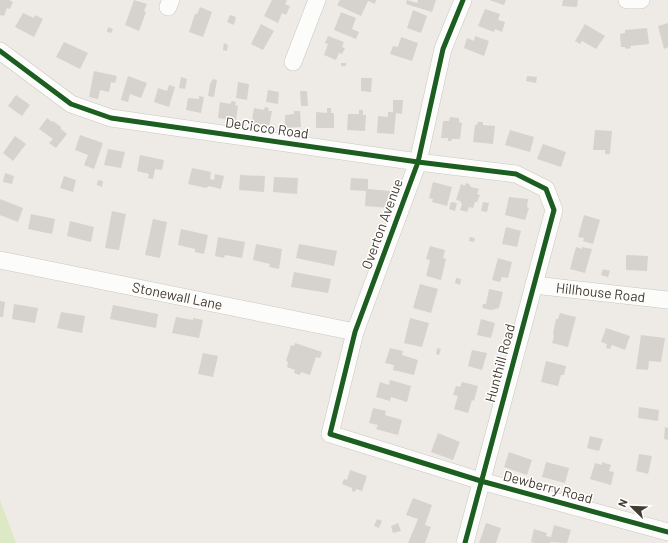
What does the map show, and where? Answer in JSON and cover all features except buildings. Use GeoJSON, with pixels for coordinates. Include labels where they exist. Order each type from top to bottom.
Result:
{"type":"FeatureCollection","features":[{"type":"Feature","properties":{"kind":"street"},"geometry":{"type":"LineString","coordinates":[[293,62],[317,0]]}},
{"type":"Feature","properties":{"kind":"street","name":"Overton Avenue"},"geometry":{"type":"LineString","coordinates":[[330,434],[355,332],[418,162],[443,49],[463,0]]}},
{"type":"Feature","properties":{"kind":"street"},"geometry":{"type":"LineString","coordinates":[[627,0],[641,0]]}},
{"type":"Feature","properties":{"kind":"street","name":"DeCicco Road"},"geometry":{"type":"LineString","coordinates":[[0,51],[71,104],[111,118],[418,162],[516,174],[546,189]]}},
{"type":"Feature","properties":{"kind":"street","name":"Hunthill Road"},"geometry":{"type":"LineString","coordinates":[[465,543],[554,210],[546,189]]}},
{"type":"Feature","properties":{"kind":"street","name":"Stonewall Lane"},"geometry":{"type":"LineString","coordinates":[[0,260],[355,332]]}},
{"type":"Feature","properties":{"kind":"street","name":"Hillhouse Road"},"geometry":{"type":"LineString","coordinates":[[534,284],[668,300]]}},
{"type":"Feature","properties":{"kind":"street","name":"Dewberry Road"},"geometry":{"type":"LineString","coordinates":[[330,434],[481,481],[668,532]]}},
{"type":"Feature","properties":{"kind":"green space"},"geometry":{"type":"Polygon","coordinates":[[[0,500],[16,543],[0,543],[0,500]]]}},
{"type":"Feature","properties":{"kind":"cycle path"},"geometry":{"type":"LineString","coordinates":[[463,0],[443,49],[418,162],[355,332],[330,434],[481,481],[668,532]]}},
{"type":"Feature","properties":{"kind":"cycle path"},"geometry":{"type":"LineString","coordinates":[[0,51],[71,104],[111,118],[418,162],[516,174],[546,189],[554,210],[465,543]]}}]}
